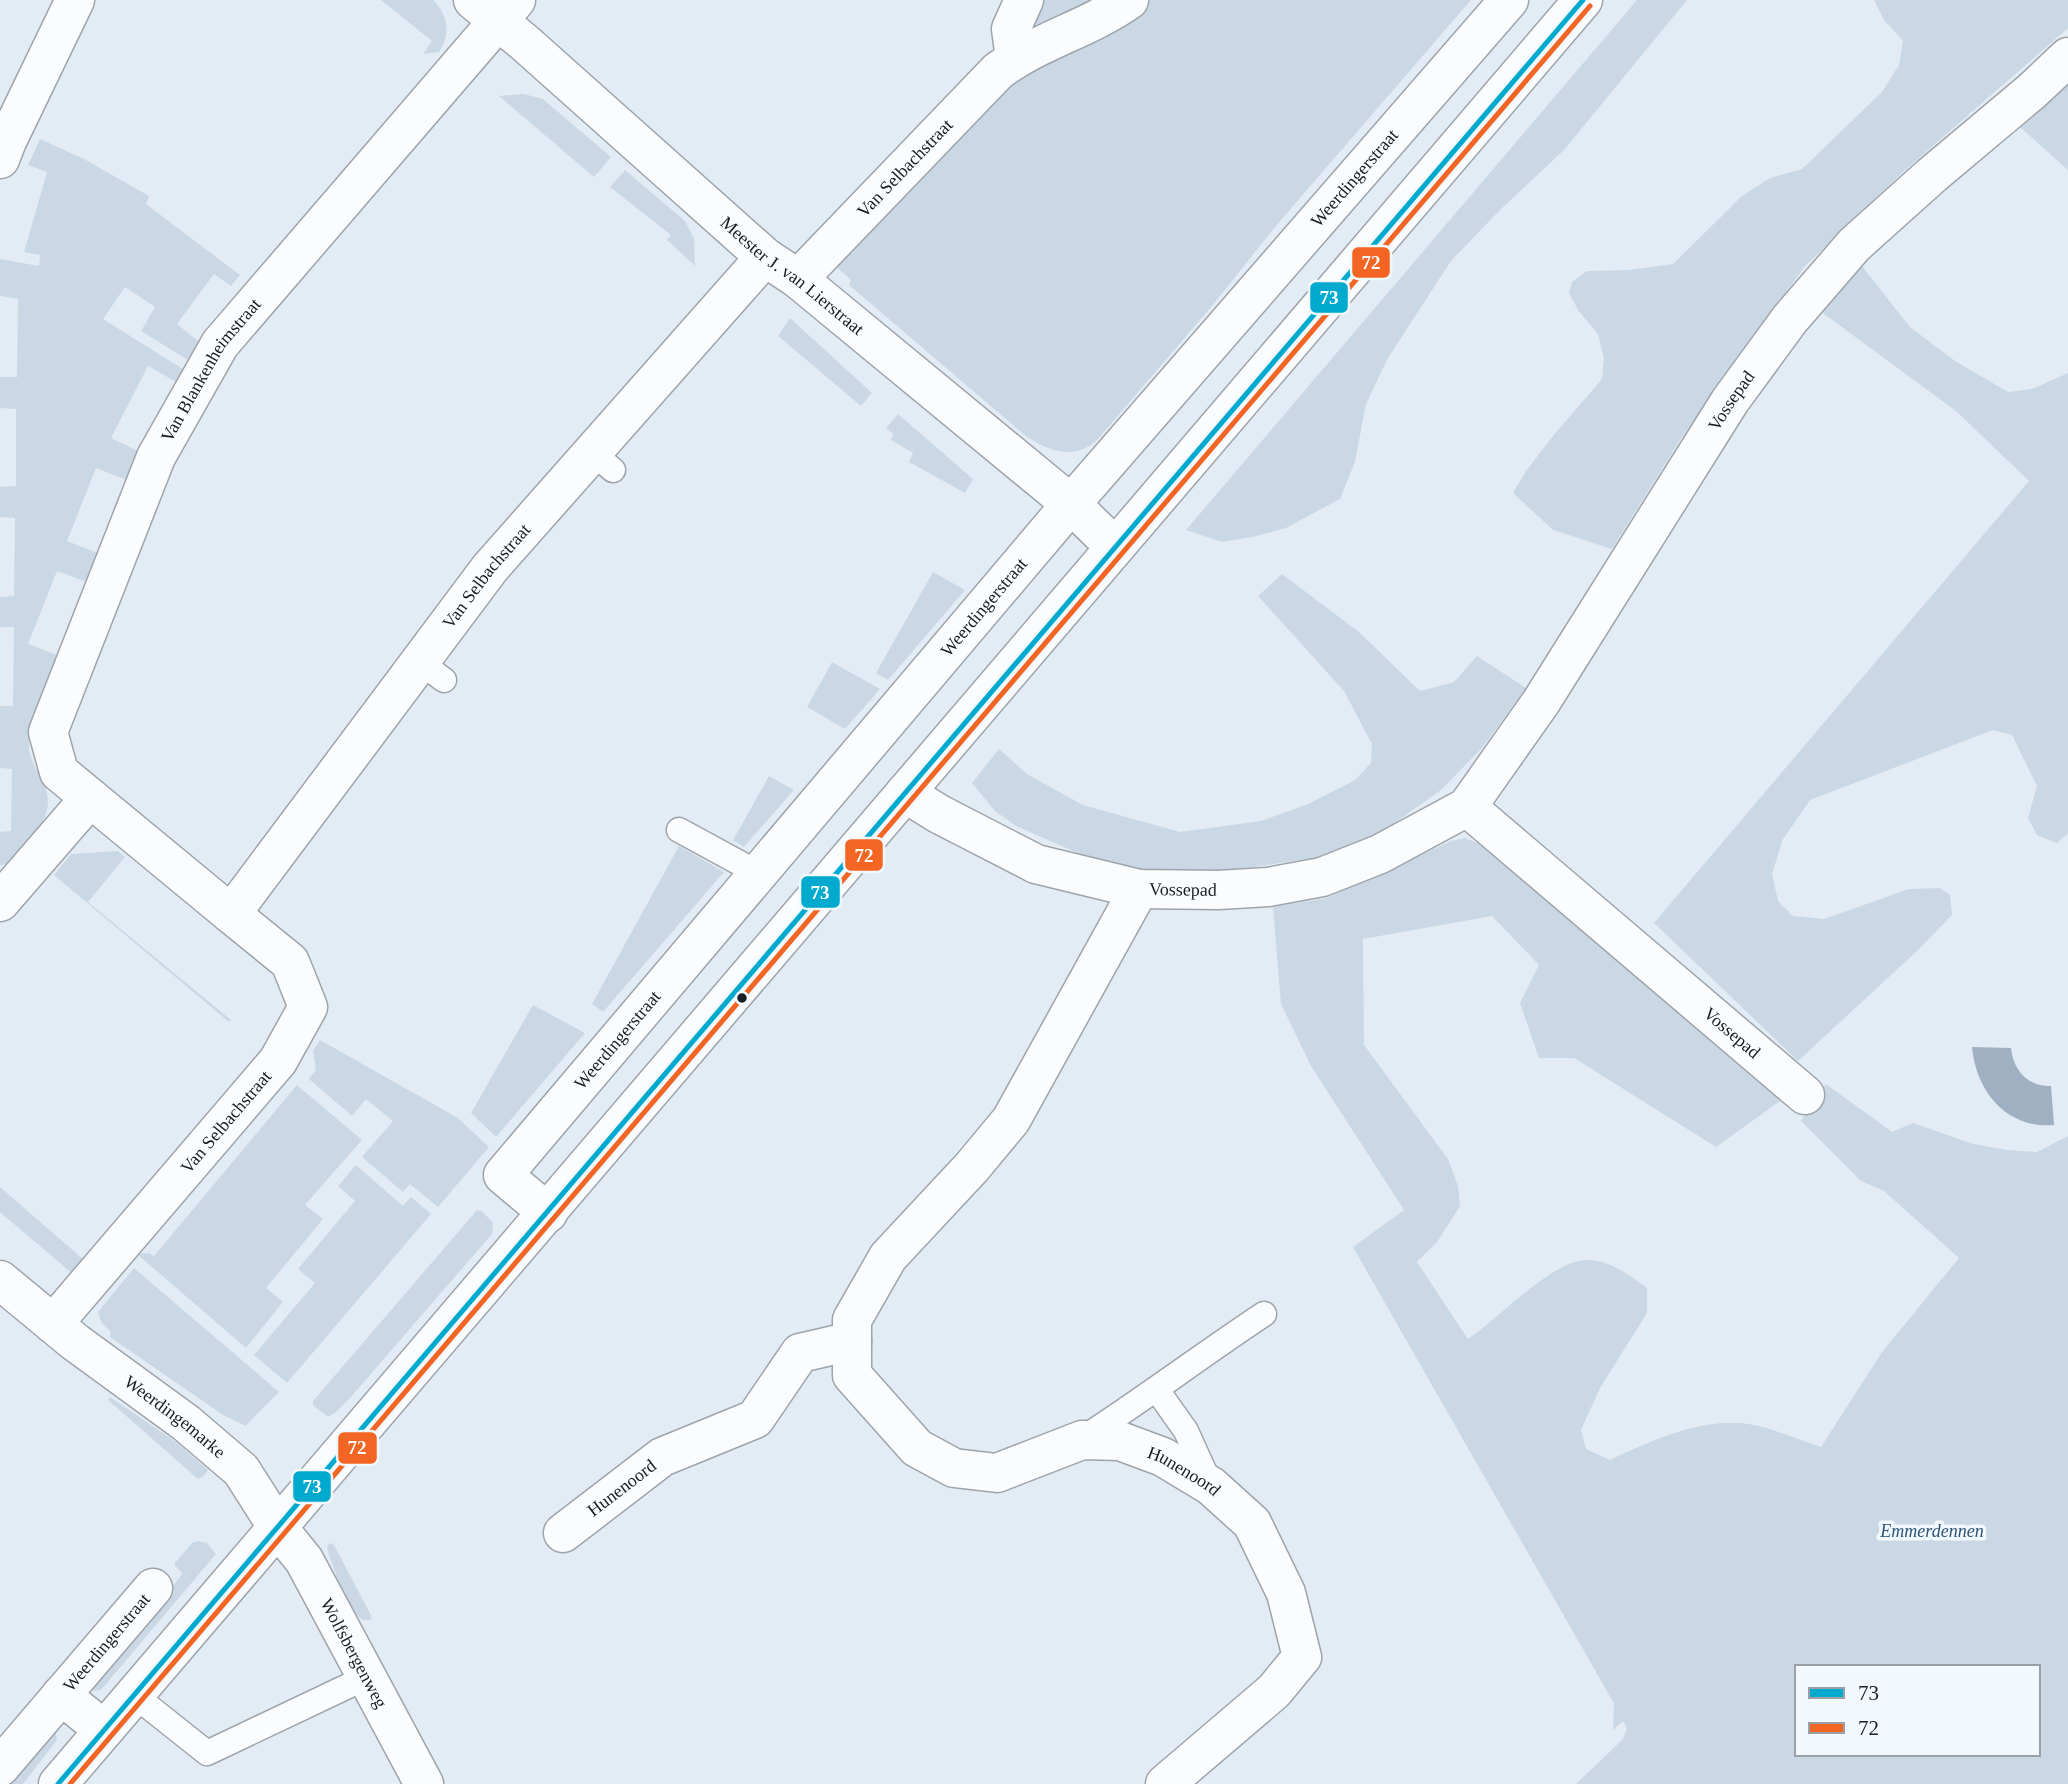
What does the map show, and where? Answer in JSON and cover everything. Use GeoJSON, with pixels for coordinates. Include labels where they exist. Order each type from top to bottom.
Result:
{"type":"FeatureCollection","features":[{"type":"Feature","properties":{"kind":"street"},"geometry":{"type":"LineString","coordinates":[[0,159],[75,0]]}},
{"type":"Feature","properties":{"kind":"street"},"geometry":{"type":"LineString","coordinates":[[1014,58],[1011,29],[1024,0]]}},
{"type":"Feature","properties":{"kind":"street","name":"Van Selbachstraat"},"geometry":{"type":"LineString","coordinates":[[798,279],[998,71],[1014,58],[1112,12],[1129,0]]}},
{"type":"Feature","properties":{"kind":"street","name":"Weerdingerstraat"},"geometry":{"type":"LineString","coordinates":[[548,1213],[503,1175],[1071,504],[1509,0]]}},
{"type":"Feature","properties":{"kind":"street"},"geometry":{"type":"LineString","coordinates":[[58,1784],[1583,0]]}},
{"type":"Feature","properties":{"kind":"street","name":"Meester J. van Lierstraat"},"geometry":{"type":"LineString","coordinates":[[497,7],[765,257],[798,279],[1071,504],[1115,547]]}},
{"type":"Feature","properties":{"kind":"street","name":"Van Blankenheimstraat"},"geometry":{"type":"LineString","coordinates":[[90,798],[58,772],[48,732],[156,457],[220,344],[497,7]]}},
{"type":"Feature","properties":{"kind":"street","name":"Vossepad"},"geometry":{"type":"LineString","coordinates":[[905,793],[939,814],[1036,864],[1139,890],[1268,887],[1322,877],[1380,854],[1466,807],[1542,702],[1730,401],[1790,318],[1854,245],[1932,175],[2032,92],[2068,57]]}},
{"type":"Feature","properties":{"kind":"street","name":"Van Selbachstraat"},"geometry":{"type":"LineString","coordinates":[[231,914],[432,671],[490,568],[602,461],[765,257]]}},
{"type":"Feature","properties":{"kind":"street"},"geometry":{"type":"LineString","coordinates":[[0,902],[90,798]]}},
{"type":"Feature","properties":{"kind":"street","name":"Van Selbachstraat"},"geometry":{"type":"LineString","coordinates":[[53,1324],[278,1060],[308,1007],[290,962],[90,798]]}},
{"type":"Feature","properties":{"kind":"street","name":"Vossepad"},"geometry":{"type":"LineString","coordinates":[[1466,807],[1805,1095]]}},
{"type":"Feature","properties":{"kind":"street","name":"Hunenoord"},"geometry":{"type":"LineString","coordinates":[[1139,890],[1011,1120],[972,1167],[888,1257],[852,1320],[852,1375],[917,1448],[954,1468],[997,1473],[1082,1440],[1120,1441],[1163,1457],[1211,1486],[1252,1523],[1286,1593],[1302,1657],[1274,1691],[1165,1784]]}},
{"type":"Feature","properties":{"kind":"street","name":"Weerdingemarke"},"geometry":{"type":"LineString","coordinates":[[0,1280],[112,1370],[186,1423],[241,1471],[278,1528]]}},
{"type":"Feature","properties":{"kind":"street","name":"Hunenoord"},"geometry":{"type":"LineString","coordinates":[[563,1534],[662,1457],[755,1419],[800,1353],[852,1341]]}},
{"type":"Feature","properties":{"kind":"street","name":"Wolfsbergenweg"},"geometry":{"type":"LineString","coordinates":[[278,1528],[304,1560],[424,1784]]}},
{"type":"Feature","properties":{"kind":"street","name":"Weerdingerstraat"},"geometry":{"type":"LineString","coordinates":[[0,1767],[153,1588]]}},
{"type":"Feature","properties":{"kind":"street","name":"Weerdingerstraat"},"geometry":{"type":"LineString","coordinates":[[61,1695],[104,1730]]}},
{"type":"Feature","properties":{"kind":"lane"},"geometry":{"type":"LineString","coordinates":[[679,830],[758,873]]}},
{"type":"Feature","properties":{"kind":"lane"},"geometry":{"type":"LineString","coordinates":[[1082,1440],[1264,1314]]}},
{"type":"Feature","properties":{"kind":"lane"},"geometry":{"type":"LineString","coordinates":[[1157,1390],[1186,1432],[1211,1486]]}},
{"type":"Feature","properties":{"kind":"lane"},"geometry":{"type":"LineString","coordinates":[[134,1695],[207,1753],[367,1677]]}},
{"type":"Feature","properties":{"kind":"green space"},"geometry":{"type":"Polygon","coordinates":[[[381,0],[433,0],[442,12],[446,25],[445,38],[439,52],[423,54],[432,41],[381,0]]]}},
{"type":"Feature","properties":{"kind":"green space"},"geometry":{"type":"Polygon","coordinates":[[[1035,0],[1113,0],[1030,41],[1035,0]]]}},
{"type":"Feature","properties":{"kind":"green space"},"geometry":{"type":"Polygon","coordinates":[[[1149,0],[1471,0],[1275,227],[1212,306],[1098,439],[1080,450],[1062,452],[1026,436],[849,285],[851,280],[835,266],[1003,77],[1134,11],[1149,0]]]}},
{"type":"Feature","properties":{"kind":"green space"},"geometry":{"type":"Polygon","coordinates":[[[1637,0],[1687,0],[1564,150],[1451,261],[1388,358],[1366,404],[1355,462],[1340,499],[1286,528],[1252,537],[1222,542],[1186,530],[1637,0]]]}},
{"type":"Feature","properties":{"kind":"green space"},"geometry":{"type":"Polygon","coordinates":[[[1874,0],[2068,0],[2068,28],[1903,172],[1805,266],[1682,437],[1612,549],[1553,530],[1513,493],[1552,437],[1602,379],[1604,359],[1598,334],[1578,310],[1569,293],[1572,282],[1587,271],[1629,270],[1673,264],[1742,196],[1770,178],[1802,169],[1882,92],[1899,65],[1903,41],[1884,20],[1874,0]]]}},
{"type":"Feature","properties":{"kind":"green space"},"geometry":{"type":"Polygon","coordinates":[[[2068,84],[2068,170],[2020,127],[2068,84]]]}},
{"type":"Feature","properties":{"kind":"green space"},"geometry":{"type":"Polygon","coordinates":[[[524,94],[543,99],[611,157],[594,177],[499,96],[524,94]]]}},
{"type":"Feature","properties":{"kind":"green space"},"geometry":{"type":"Polygon","coordinates":[[[40,139],[84,159],[149,196],[146,204],[240,275],[231,286],[214,274],[177,324],[203,345],[191,362],[141,331],[155,307],[125,287],[103,319],[186,371],[178,383],[148,366],[111,438],[142,453],[129,481],[96,468],[67,541],[100,554],[89,583],[57,571],[28,644],[60,656],[38,710],[29,742],[34,765],[47,790],[48,803],[46,814],[34,835],[8,864],[0,865],[0,832],[11,831],[12,769],[0,768],[0,706],[13,706],[14,627],[0,627],[0,597],[14,596],[15,518],[0,517],[0,487],[16,486],[16,409],[0,408],[0,377],[17,377],[18,299],[0,296],[0,259],[39,266],[40,255],[24,252],[47,172],[28,165],[40,139]]]}},
{"type":"Feature","properties":{"kind":"green space"},"geometry":{"type":"Polygon","coordinates":[[[625,170],[685,221],[694,239],[695,266],[667,240],[671,235],[610,187],[625,170]]]}},
{"type":"Feature","properties":{"kind":"green space"},"geometry":{"type":"Polygon","coordinates":[[[1862,266],[1910,327],[1955,361],[2008,392],[2032,389],[2068,373],[2068,833],[2057,843],[2037,835],[2028,818],[2037,786],[2012,735],[1993,730],[1810,800],[1783,839],[1772,874],[1778,901],[1793,916],[1824,919],[1909,889],[1940,888],[1950,895],[1952,915],[1798,1061],[1654,923],[2029,481],[1956,411],[1820,311],[1836,290],[1862,266]]]}},
{"type":"Feature","properties":{"kind":"green space"},"geometry":{"type":"Polygon","coordinates":[[[790,318],[872,393],[861,406],[778,336],[790,318]]]}},
{"type":"Feature","properties":{"kind":"green space"},"geometry":{"type":"Polygon","coordinates":[[[898,414],[973,479],[965,493],[909,462],[913,453],[891,440],[893,434],[886,428],[898,414]]]}},
{"type":"Feature","properties":{"kind":"green space"},"geometry":{"type":"Polygon","coordinates":[[[933,572],[965,590],[888,680],[876,673],[933,572]]]}},
{"type":"Feature","properties":{"kind":"green space"},"geometry":{"type":"Polygon","coordinates":[[[1282,574],[1359,632],[1420,691],[1454,682],[1477,656],[1526,688],[1482,748],[1441,790],[1382,832],[1319,857],[1202,875],[1134,870],[1089,858],[1016,826],[995,811],[972,783],[999,749],[1027,774],[1083,805],[1180,832],[1261,821],[1306,805],[1355,780],[1371,763],[1372,744],[1344,691],[1258,596],[1282,574]]]}},
{"type":"Feature","properties":{"kind":"green space"},"geometry":{"type":"Polygon","coordinates":[[[832,662],[880,689],[845,729],[807,707],[832,662]]]}},
{"type":"Feature","properties":{"kind":"green space"},"geometry":{"type":"Polygon","coordinates":[[[769,776],[794,790],[744,847],[733,840],[769,776]]]}},
{"type":"Feature","properties":{"kind":"green space","name":"Emmerdennen"},"geometry":{"type":"Polygon","coordinates":[[[1465,838],[1480,844],[1780,1101],[1716,1147],[1574,1058],[1539,1058],[1520,1003],[1539,965],[1492,916],[1363,939],[1364,1045],[1448,1159],[1458,1186],[1460,1206],[1437,1242],[1417,1262],[1468,1339],[1543,1279],[1575,1262],[1589,1260],[1605,1263],[1647,1288],[1647,1313],[1600,1388],[1581,1430],[1586,1449],[1610,1460],[1680,1431],[1717,1423],[1763,1427],[1821,1447],[1882,1352],[1959,1258],[1884,1191],[1861,1181],[1801,1121],[1826,1084],[1892,1132],[1913,1123],[1973,1144],[2037,1152],[2068,1136],[2068,1784],[1576,1784],[1623,1739],[1627,1728],[1623,1721],[1613,1730],[1612,1700],[1353,1247],[1404,1210],[1311,1066],[1281,1004],[1273,907],[1327,898],[1451,841],[1465,838]]]}},
{"type":"Feature","properties":{"kind":"green space"},"geometry":{"type":"Polygon","coordinates":[[[679,846],[724,872],[603,1012],[592,1004],[679,846]]]}},
{"type":"Feature","properties":{"kind":"green space"},"geometry":{"type":"Polygon","coordinates":[[[118,851],[125,857],[88,902],[231,1020],[229,1022],[54,875],[71,854],[118,851]]]}},
{"type":"Feature","properties":{"kind":"green space"},"geometry":{"type":"Polygon","coordinates":[[[533,1005],[585,1033],[496,1137],[471,1113],[533,1005]]]}},
{"type":"Feature","properties":{"kind":"green space"},"geometry":{"type":"Polygon","coordinates":[[[320,1040],[458,1118],[489,1147],[438,1207],[410,1184],[403,1192],[362,1157],[393,1121],[366,1099],[352,1116],[309,1079],[316,1070],[313,1051],[320,1040]]]}},
{"type":"Feature","properties":{"kind":"green space"},"geometry":{"type":"Polygon","coordinates":[[[297,1085],[362,1140],[305,1205],[323,1219],[266,1288],[283,1302],[246,1348],[137,1254],[149,1253],[154,1256],[297,1085]]]}},
{"type":"Feature","properties":{"kind":"green space"},"geometry":{"type":"Polygon","coordinates":[[[356,1165],[403,1206],[411,1197],[431,1214],[287,1383],[254,1355],[315,1283],[298,1269],[355,1201],[338,1186],[356,1165]]]}},
{"type":"Feature","properties":{"kind":"green space"},"geometry":{"type":"Polygon","coordinates":[[[0,1187],[91,1266],[74,1275],[0,1212],[0,1187]]]}},
{"type":"Feature","properties":{"kind":"green space"},"geometry":{"type":"Polygon","coordinates":[[[477,1210],[482,1211],[493,1223],[492,1234],[350,1398],[328,1417],[313,1405],[313,1401],[477,1210]]]}},
{"type":"Feature","properties":{"kind":"green space"},"geometry":{"type":"Polygon","coordinates":[[[134,1268],[279,1392],[246,1426],[223,1415],[110,1337],[111,1332],[101,1322],[98,1312],[134,1268]]]}},
{"type":"Feature","properties":{"kind":"green space"},"geometry":{"type":"Polygon","coordinates":[[[110,1397],[176,1442],[208,1470],[203,1477],[198,1479],[108,1400],[110,1397]]]}},
{"type":"Feature","properties":{"kind":"green space"},"geometry":{"type":"Polygon","coordinates":[[[192,1543],[207,1543],[216,1554],[101,1690],[91,1689],[91,1682],[181,1576],[182,1573],[175,1563],[192,1543]]]}},
{"type":"Feature","properties":{"kind":"green space"},"geometry":{"type":"Polygon","coordinates":[[[330,1543],[334,1545],[372,1617],[370,1620],[360,1618],[350,1604],[327,1547],[330,1543]]]}},
{"type":"Feature","properties":{"kind":"green space"},"geometry":{"type":"Polygon","coordinates":[[[53,1732],[57,1740],[23,1784],[2,1784],[53,1732]]]}},
{"type":"Feature","properties":{"kind":"shaded area"},"geometry":{"type":"Polygon","coordinates":[[[1972,1047],[2011,1048],[2018,1070],[2023,1076],[2035,1084],[2051,1086],[2054,1125],[2037,1125],[2022,1121],[1996,1104],[1980,1078],[1972,1047]]]}},
{"type":"Feature","properties":{"kind":"transit line","name":"73"},"geometry":{"type":"LineString","coordinates":[[58,1784],[1583,0]]}},
{"type":"Feature","properties":{"kind":"transit line","name":"72"},"geometry":{"type":"LineString","coordinates":[[70,1784],[1590,6]]}}]}
